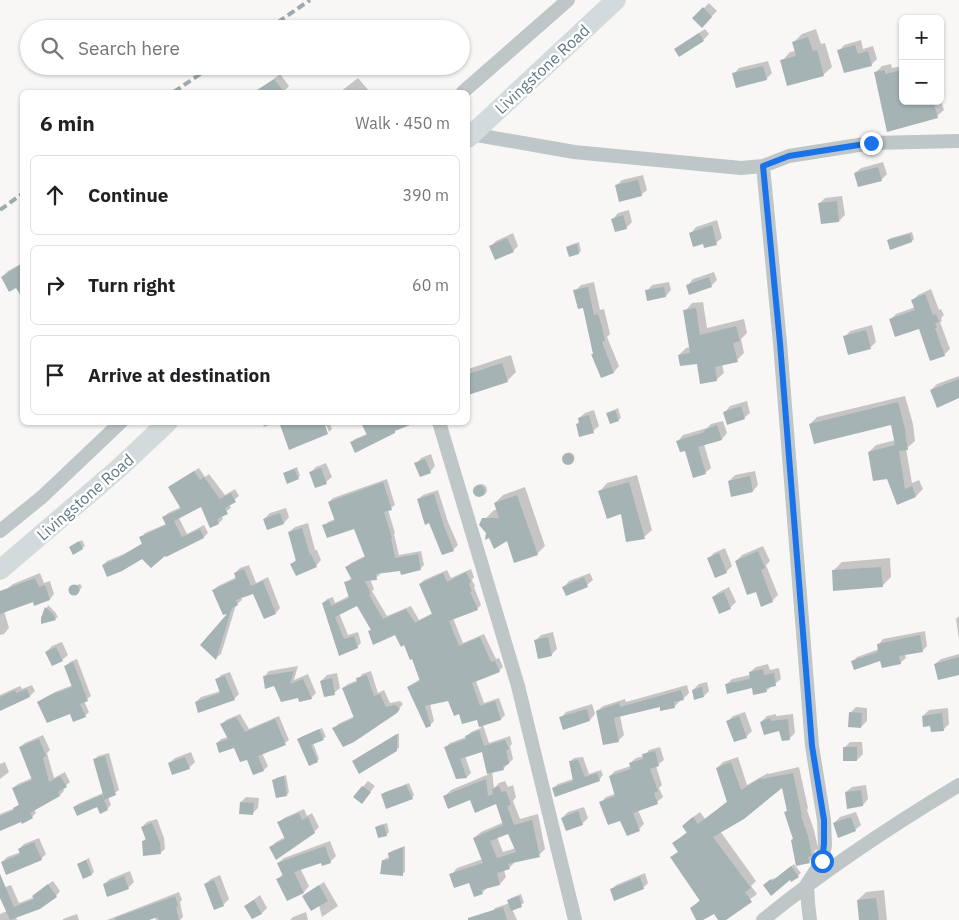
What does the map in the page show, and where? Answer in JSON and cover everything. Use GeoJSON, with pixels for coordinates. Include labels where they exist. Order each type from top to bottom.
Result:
{"type":"FeatureCollection","features":[{"type":"Feature","properties":{"kind":"highway","name":"Livingstone Road"},"geometry":{"type":"LineString","coordinates":[[470,135],[616,0]]}},
{"type":"Feature","properties":{"kind":"highway","name":"Livingstone Road"},"geometry":{"type":"LineString","coordinates":[[0,570],[118,469],[165,425]]}},
{"type":"Feature","properties":{"kind":"street"},"geometry":{"type":"LineString","coordinates":[[465,90],[568,0]]}},
{"type":"Feature","properties":{"kind":"street"},"geometry":{"type":"LineString","coordinates":[[470,136],[574,152],[741,168],[763,166],[789,156],[871,143],[959,141]]}},
{"type":"Feature","properties":{"kind":"street"},"geometry":{"type":"LineString","coordinates":[[763,166],[780,343],[812,746],[824,820],[822,861],[808,884],[810,920]]}},
{"type":"Feature","properties":{"kind":"street"},"geometry":{"type":"LineString","coordinates":[[0,530],[42,497],[118,425]]}},
{"type":"Feature","properties":{"kind":"street"},"geometry":{"type":"LineString","coordinates":[[440,425],[518,686],[575,920]]}},
{"type":"Feature","properties":{"kind":"street"},"geometry":{"type":"LineString","coordinates":[[762,920],[808,884],[918,809],[959,785]]}},
{"type":"Feature","properties":{"kind":"building"},"geometry":{"type":"Polygon","coordinates":[[[703,7],[712,17],[702,28],[692,18],[703,7]]]}},
{"type":"Feature","properties":{"kind":"building"},"geometry":{"type":"Polygon","coordinates":[[[699,33],[704,41],[679,57],[674,49],[699,33]]]}},
{"type":"Feature","properties":{"kind":"building"},"geometry":{"type":"Polygon","coordinates":[[[808,37],[813,51],[817,50],[824,76],[787,86],[780,60],[796,56],[792,42],[808,37]]]}},
{"type":"Feature","properties":{"kind":"building"},"geometry":{"type":"Polygon","coordinates":[[[855,45],[858,54],[868,51],[872,66],[844,73],[837,50],[855,45]]]}},
{"type":"Feature","properties":{"kind":"building"},"geometry":{"type":"Polygon","coordinates":[[[763,66],[767,80],[736,88],[732,73],[763,66]]]}},
{"type":"Feature","properties":{"kind":"building"},"geometry":{"type":"Polygon","coordinates":[[[885,70],[885,74],[899,71],[899,105],[934,105],[938,118],[887,132],[874,72],[885,70]]]}},
{"type":"Feature","properties":{"kind":"building"},"geometry":{"type":"Polygon","coordinates":[[[274,79],[282,90],[257,90],[274,79]]]}},
{"type":"Feature","properties":{"kind":"building"},"geometry":{"type":"Polygon","coordinates":[[[878,167],[882,181],[858,187],[854,173],[878,167]]]}},
{"type":"Feature","properties":{"kind":"building"},"geometry":{"type":"Polygon","coordinates":[[[638,180],[642,196],[619,202],[615,185],[638,180]]]}},
{"type":"Feature","properties":{"kind":"building"},"geometry":{"type":"Polygon","coordinates":[[[837,201],[839,222],[821,224],[818,203],[837,201]]]}},
{"type":"Feature","properties":{"kind":"building"},"geometry":{"type":"Polygon","coordinates":[[[623,215],[627,229],[615,232],[611,219],[623,215]]]}},
{"type":"Feature","properties":{"kind":"building"},"geometry":{"type":"Polygon","coordinates":[[[712,225],[717,245],[704,248],[703,244],[693,247],[689,233],[712,225]]]}},
{"type":"Feature","properties":{"kind":"building"},"geometry":{"type":"Polygon","coordinates":[[[910,234],[912,242],[890,250],[887,240],[910,234]]]}},
{"type":"Feature","properties":{"kind":"building"},"geometry":{"type":"Polygon","coordinates":[[[507,238],[514,252],[495,260],[489,246],[507,238]]]}},
{"type":"Feature","properties":{"kind":"building"},"geometry":{"type":"Polygon","coordinates":[[[577,244],[579,254],[569,257],[566,247],[577,244]]]}},
{"type":"Feature","properties":{"kind":"building"},"geometry":{"type":"Polygon","coordinates":[[[20,265],[20,295],[16,288],[9,292],[1,277],[20,265]]]}},
{"type":"Feature","properties":{"kind":"building"},"geometry":{"type":"Polygon","coordinates":[[[709,277],[712,287],[689,295],[686,285],[709,277]]]}},
{"type":"Feature","properties":{"kind":"building"},"geometry":{"type":"Polygon","coordinates":[[[588,287],[594,315],[598,314],[602,327],[605,341],[602,342],[614,373],[601,378],[591,354],[593,354],[583,308],[578,309],[573,290],[588,287]]]}},
{"type":"Feature","properties":{"kind":"building"},"geometry":{"type":"Polygon","coordinates":[[[664,287],[666,297],[647,301],[645,290],[664,287]]]}},
{"type":"Feature","properties":{"kind":"building"},"geometry":{"type":"Polygon","coordinates":[[[925,294],[933,315],[936,314],[939,322],[935,323],[937,328],[935,328],[945,356],[930,361],[919,329],[895,337],[889,319],[915,310],[911,300],[925,294]]]}},
{"type":"Feature","properties":{"kind":"building"},"geometry":{"type":"Polygon","coordinates":[[[696,308],[700,335],[736,326],[740,341],[733,343],[738,362],[715,367],[717,381],[700,384],[697,364],[680,366],[678,355],[690,353],[683,310],[696,308]]]}},
{"type":"Feature","properties":{"kind":"building"},"geometry":{"type":"Polygon","coordinates":[[[866,330],[871,349],[848,355],[843,336],[866,330]]]}},
{"type":"Feature","properties":{"kind":"building"},"geometry":{"type":"Polygon","coordinates":[[[502,363],[508,382],[470,394],[470,373],[502,363]]]}},
{"type":"Feature","properties":{"kind":"building"},"geometry":{"type":"Polygon","coordinates":[[[959,379],[959,398],[937,408],[930,390],[959,379]]]}},
{"type":"Feature","properties":{"kind":"building"},"geometry":{"type":"Polygon","coordinates":[[[898,402],[906,433],[908,450],[899,451],[905,489],[912,486],[916,497],[897,505],[887,479],[873,481],[868,452],[895,445],[891,425],[814,444],[809,424],[898,402]]]}},
{"type":"Feature","properties":{"kind":"building"},"geometry":{"type":"Polygon","coordinates":[[[741,406],[745,419],[727,425],[723,412],[741,406]]]}},
{"type":"Feature","properties":{"kind":"building"},"geometry":{"type":"Polygon","coordinates":[[[615,410],[619,421],[610,424],[606,413],[615,410]]]}},
{"type":"Feature","properties":{"kind":"building"},"geometry":{"type":"Polygon","coordinates":[[[589,415],[594,433],[579,437],[576,424],[579,423],[578,418],[589,415]]]}},
{"type":"Feature","properties":{"kind":"building"},"geometry":{"type":"Polygon","coordinates":[[[280,425],[325,425],[328,434],[289,450],[280,425]]]}},
{"type":"Feature","properties":{"kind":"building"},"geometry":{"type":"Polygon","coordinates":[[[362,425],[410,425],[355,453],[350,442],[367,435],[362,425]]]}},
{"type":"Feature","properties":{"kind":"building"},"geometry":{"type":"Polygon","coordinates":[[[717,425],[722,440],[698,447],[706,474],[693,478],[685,451],[680,452],[676,441],[705,432],[704,430],[717,425]]]}},
{"type":"Feature","properties":{"kind":"building"},"geometry":{"type":"Polygon","coordinates":[[[568,453],[574,459],[568,465],[562,459],[568,453]]]}},
{"type":"Feature","properties":{"kind":"building"},"geometry":{"type":"Polygon","coordinates":[[[425,459],[431,473],[420,477],[414,463],[425,459]]]}},
{"type":"Feature","properties":{"kind":"building"},"geometry":{"type":"Polygon","coordinates":[[[321,468],[327,484],[315,488],[309,472],[321,468]]]}},
{"type":"Feature","properties":{"kind":"building"},"geometry":{"type":"Polygon","coordinates":[[[294,469],[299,479],[287,484],[283,473],[294,469]]]}},
{"type":"Feature","properties":{"kind":"building"},"geometry":{"type":"Polygon","coordinates":[[[194,471],[200,480],[204,477],[220,499],[231,493],[236,502],[225,508],[228,514],[217,519],[219,524],[210,528],[201,507],[174,521],[182,537],[200,529],[204,538],[165,556],[151,568],[142,559],[122,571],[107,577],[102,565],[142,544],[139,537],[166,525],[162,517],[181,509],[168,487],[194,471]]]}},
{"type":"Feature","properties":{"kind":"building"},"geometry":{"type":"Polygon","coordinates":[[[750,476],[753,492],[731,497],[728,481],[750,476]]]}},
{"type":"Feature","properties":{"kind":"building"},"geometry":{"type":"Polygon","coordinates":[[[383,482],[392,510],[384,512],[392,538],[395,558],[418,554],[421,570],[401,575],[400,571],[376,574],[377,580],[365,581],[371,594],[369,595],[383,619],[406,609],[415,623],[432,614],[419,584],[443,573],[447,582],[466,572],[471,582],[469,584],[472,591],[470,592],[478,610],[449,621],[459,646],[480,637],[491,662],[495,661],[500,672],[472,683],[480,706],[495,701],[501,720],[479,727],[477,720],[462,724],[459,714],[454,716],[448,701],[425,706],[431,726],[426,728],[407,687],[420,681],[412,659],[410,660],[404,645],[401,647],[395,635],[373,645],[368,631],[371,630],[357,606],[335,617],[344,639],[354,636],[358,648],[339,656],[322,603],[329,600],[331,606],[349,598],[344,582],[352,580],[345,567],[365,557],[354,529],[327,538],[322,525],[335,521],[328,502],[383,482]]]}},
{"type":"Feature","properties":{"kind":"building"},"geometry":{"type":"Polygon","coordinates":[[[629,482],[645,539],[626,542],[621,514],[607,519],[598,491],[629,482]]]}},
{"type":"Feature","properties":{"kind":"building"},"geometry":{"type":"Polygon","coordinates":[[[481,485],[484,486],[484,496],[477,497],[474,496],[473,489],[474,486],[481,485]]]}},
{"type":"Feature","properties":{"kind":"building"},"geometry":{"type":"Polygon","coordinates":[[[434,494],[454,551],[442,555],[429,523],[425,525],[417,499],[434,494]]]}},
{"type":"Feature","properties":{"kind":"building"},"geometry":{"type":"Polygon","coordinates":[[[517,495],[538,555],[514,563],[507,541],[494,549],[489,538],[485,540],[486,533],[479,525],[482,518],[499,518],[494,503],[517,495]]]}},
{"type":"Feature","properties":{"kind":"building"},"geometry":{"type":"Polygon","coordinates":[[[280,513],[284,524],[267,530],[263,519],[280,513]]]}},
{"type":"Feature","properties":{"kind":"building"},"geometry":{"type":"Polygon","coordinates":[[[302,528],[310,555],[317,567],[296,576],[290,564],[296,561],[288,532],[302,528]]]}},
{"type":"Feature","properties":{"kind":"building"},"geometry":{"type":"Polygon","coordinates":[[[79,541],[83,549],[73,555],[69,547],[79,541]]]}},
{"type":"Feature","properties":{"kind":"building"},"geometry":{"type":"Polygon","coordinates":[[[758,551],[765,568],[761,570],[773,602],[761,607],[756,592],[747,595],[735,561],[758,551]]]}},
{"type":"Feature","properties":{"kind":"building"},"geometry":{"type":"Polygon","coordinates":[[[719,553],[727,573],[715,578],[707,558],[719,553]]]}},
{"type":"Feature","properties":{"kind":"building"},"geometry":{"type":"Polygon","coordinates":[[[881,567],[883,587],[833,591],[832,570],[881,567]]]}},
{"type":"Feature","properties":{"kind":"building"},"geometry":{"type":"Polygon","coordinates":[[[244,569],[251,586],[263,581],[276,614],[264,619],[253,594],[236,600],[238,605],[232,608],[216,660],[200,645],[227,614],[223,615],[212,590],[236,579],[234,573],[244,569]]]}},
{"type":"Feature","properties":{"kind":"building"},"geometry":{"type":"Polygon","coordinates":[[[584,577],[588,587],[566,596],[562,587],[584,577]]]}},
{"type":"Feature","properties":{"kind":"building"},"geometry":{"type":"Polygon","coordinates":[[[35,578],[39,587],[45,585],[50,600],[34,606],[33,602],[0,614],[0,591],[35,578]]]}},
{"type":"Feature","properties":{"kind":"building"},"geometry":{"type":"Polygon","coordinates":[[[74,584],[80,590],[74,596],[68,590],[74,584]]]}},
{"type":"Feature","properties":{"kind":"building"},"geometry":{"type":"Polygon","coordinates":[[[724,592],[731,609],[719,614],[712,597],[724,592]]]}},
{"type":"Feature","properties":{"kind":"building"},"geometry":{"type":"Polygon","coordinates":[[[45,607],[53,614],[56,620],[41,624],[41,618],[45,607]]]}},
{"type":"Feature","properties":{"kind":"building"},"geometry":{"type":"Polygon","coordinates":[[[920,635],[923,652],[899,656],[901,664],[882,668],[880,661],[854,670],[851,661],[878,652],[877,644],[920,635]]]}},
{"type":"Feature","properties":{"kind":"building"},"geometry":{"type":"Polygon","coordinates":[[[548,637],[552,656],[538,659],[534,640],[548,637]]]}},
{"type":"Feature","properties":{"kind":"building"},"geometry":{"type":"Polygon","coordinates":[[[56,647],[63,661],[52,666],[45,652],[56,647]]]}},
{"type":"Feature","properties":{"kind":"building"},"geometry":{"type":"Polygon","coordinates":[[[959,657],[959,675],[938,680],[934,664],[959,657]]]}},
{"type":"Feature","properties":{"kind":"building"},"geometry":{"type":"Polygon","coordinates":[[[73,662],[88,701],[80,704],[86,717],[73,722],[70,714],[47,723],[37,702],[72,687],[64,666],[73,662]]]}},
{"type":"Feature","properties":{"kind":"building"},"geometry":{"type":"Polygon","coordinates":[[[763,669],[764,675],[774,673],[776,686],[766,688],[767,692],[753,695],[752,688],[727,694],[725,684],[750,679],[749,672],[763,669]]]}},
{"type":"Feature","properties":{"kind":"building"},"geometry":{"type":"Polygon","coordinates":[[[294,671],[290,684],[303,679],[312,699],[299,702],[298,698],[281,702],[274,686],[265,689],[263,676],[294,671]]]}},
{"type":"Feature","properties":{"kind":"building"},"geometry":{"type":"Polygon","coordinates":[[[367,675],[374,696],[380,694],[386,707],[395,705],[400,709],[397,713],[354,742],[343,747],[332,728],[354,718],[342,688],[357,682],[356,678],[367,675]]]}},
{"type":"Feature","properties":{"kind":"building"},"geometry":{"type":"Polygon","coordinates":[[[225,676],[235,700],[198,713],[195,702],[220,693],[215,679],[225,676]]]}},
{"type":"Feature","properties":{"kind":"building"},"geometry":{"type":"Polygon","coordinates":[[[332,678],[335,695],[324,697],[320,681],[332,678]]]}},
{"type":"Feature","properties":{"kind":"building"},"geometry":{"type":"Polygon","coordinates":[[[702,687],[704,697],[694,700],[692,690],[702,687]]]}},
{"type":"Feature","properties":{"kind":"building"},"geometry":{"type":"Polygon","coordinates":[[[27,689],[30,697],[0,711],[0,697],[15,690],[16,693],[27,689]]]}},
{"type":"Feature","properties":{"kind":"building"},"geometry":{"type":"Polygon","coordinates":[[[681,690],[684,700],[674,702],[675,708],[660,711],[660,707],[614,718],[619,742],[603,745],[596,711],[619,703],[620,707],[681,690]]]}},
{"type":"Feature","properties":{"kind":"building"},"geometry":{"type":"Polygon","coordinates":[[[587,709],[590,721],[563,730],[559,717],[587,709]]]}},
{"type":"Feature","properties":{"kind":"building"},"geometry":{"type":"Polygon","coordinates":[[[849,712],[862,713],[861,728],[848,727],[849,712]]]}},
{"type":"Feature","properties":{"kind":"building"},"geometry":{"type":"Polygon","coordinates":[[[942,713],[944,731],[931,732],[930,726],[923,727],[922,716],[942,713]]]}},
{"type":"Feature","properties":{"kind":"building"},"geometry":{"type":"Polygon","coordinates":[[[739,716],[747,738],[734,742],[726,721],[739,716]]]}},
{"type":"Feature","properties":{"kind":"building"},"geometry":{"type":"Polygon","coordinates":[[[236,717],[245,732],[275,719],[286,745],[258,756],[264,771],[253,775],[247,760],[240,762],[234,748],[219,753],[216,743],[228,739],[220,724],[236,717]]]}},
{"type":"Feature","properties":{"kind":"building"},"geometry":{"type":"Polygon","coordinates":[[[770,718],[771,721],[788,719],[790,740],[782,741],[779,731],[764,735],[760,722],[770,718]]]}},
{"type":"Feature","properties":{"kind":"building"},"geometry":{"type":"Polygon","coordinates":[[[319,729],[324,740],[311,745],[318,762],[309,766],[297,739],[319,729]]]}},
{"type":"Feature","properties":{"kind":"building"},"geometry":{"type":"Polygon","coordinates":[[[479,730],[484,746],[505,740],[509,749],[506,750],[509,764],[503,766],[504,770],[487,774],[482,752],[460,759],[467,778],[456,779],[444,747],[466,739],[465,736],[479,730]]]}},
{"type":"Feature","properties":{"kind":"building"},"geometry":{"type":"Polygon","coordinates":[[[397,734],[397,751],[359,774],[352,761],[397,734]]]}},
{"type":"Feature","properties":{"kind":"building"},"geometry":{"type":"Polygon","coordinates":[[[39,739],[46,756],[43,758],[49,782],[60,776],[67,787],[58,792],[60,796],[30,813],[33,818],[22,824],[21,822],[0,831],[0,816],[14,810],[13,808],[19,805],[12,788],[32,780],[19,747],[39,739]]]}},
{"type":"Feature","properties":{"kind":"building"},"geometry":{"type":"Polygon","coordinates":[[[843,747],[857,747],[857,761],[843,761],[843,747]]]}},
{"type":"Feature","properties":{"kind":"building"},"geometry":{"type":"Polygon","coordinates":[[[655,751],[659,766],[650,769],[658,791],[654,793],[658,804],[633,813],[640,831],[627,836],[620,821],[608,825],[599,802],[615,796],[609,776],[631,769],[629,763],[643,759],[642,754],[655,751]]]}},
{"type":"Feature","properties":{"kind":"building"},"geometry":{"type":"Polygon","coordinates":[[[105,756],[116,795],[104,800],[108,810],[100,814],[97,807],[77,816],[73,807],[102,795],[104,798],[93,759],[105,756]]]}},
{"type":"Feature","properties":{"kind":"building"},"geometry":{"type":"Polygon","coordinates":[[[185,757],[190,769],[172,775],[168,763],[185,757]]]}},
{"type":"Feature","properties":{"kind":"building"},"geometry":{"type":"Polygon","coordinates":[[[578,760],[585,777],[597,773],[600,781],[555,797],[552,788],[573,781],[569,761],[578,760]]]}},
{"type":"Feature","properties":{"kind":"building"},"geometry":{"type":"Polygon","coordinates":[[[731,762],[741,790],[761,778],[793,773],[801,816],[812,856],[808,857],[810,863],[796,866],[791,840],[793,839],[784,812],[787,811],[782,788],[744,819],[713,837],[751,888],[745,892],[752,902],[726,920],[718,920],[714,914],[703,920],[696,920],[690,908],[700,901],[670,857],[678,852],[672,843],[687,833],[682,826],[693,817],[698,824],[727,802],[716,768],[731,762]]]}},
{"type":"Feature","properties":{"kind":"building"},"geometry":{"type":"Polygon","coordinates":[[[284,776],[287,796],[276,798],[272,780],[284,776]]]}},
{"type":"Feature","properties":{"kind":"building"},"geometry":{"type":"Polygon","coordinates":[[[486,779],[488,796],[493,794],[492,789],[499,786],[501,792],[506,791],[511,805],[507,806],[514,825],[532,820],[540,857],[508,864],[510,869],[497,873],[500,885],[481,890],[483,894],[474,897],[469,883],[454,888],[449,874],[483,863],[473,838],[503,825],[496,804],[475,813],[470,800],[448,809],[443,796],[486,779]],[[508,834],[490,841],[497,858],[516,852],[508,834]]]}},
{"type":"Feature","properties":{"kind":"building"},"geometry":{"type":"Polygon","coordinates":[[[406,785],[413,799],[386,809],[381,794],[406,785]]]}},
{"type":"Feature","properties":{"kind":"building"},"geometry":{"type":"Polygon","coordinates":[[[362,786],[371,792],[362,804],[353,797],[362,786]]]}},
{"type":"Feature","properties":{"kind":"building"},"geometry":{"type":"Polygon","coordinates":[[[861,790],[863,806],[847,809],[845,792],[861,790]]]}},
{"type":"Feature","properties":{"kind":"building"},"geometry":{"type":"Polygon","coordinates":[[[240,802],[254,803],[253,815],[239,814],[240,802]]]}},
{"type":"Feature","properties":{"kind":"building"},"geometry":{"type":"Polygon","coordinates":[[[578,811],[583,825],[566,831],[561,818],[578,811]]]}},
{"type":"Feature","properties":{"kind":"building"},"geometry":{"type":"Polygon","coordinates":[[[299,813],[302,820],[308,817],[315,833],[276,860],[269,847],[285,839],[277,822],[299,813]]]}},
{"type":"Feature","properties":{"kind":"building"},"geometry":{"type":"Polygon","coordinates":[[[851,817],[856,831],[838,838],[833,823],[851,817]]]}},
{"type":"Feature","properties":{"kind":"building"},"geometry":{"type":"Polygon","coordinates":[[[152,823],[160,843],[161,854],[143,856],[142,841],[146,840],[141,827],[152,823]]]}},
{"type":"Feature","properties":{"kind":"building"},"geometry":{"type":"Polygon","coordinates":[[[384,825],[387,836],[378,838],[375,827],[384,825]]]}},
{"type":"Feature","properties":{"kind":"building"},"geometry":{"type":"Polygon","coordinates":[[[34,842],[42,860],[6,875],[1,862],[20,854],[18,849],[34,842]]]}},
{"type":"Feature","properties":{"kind":"building"},"geometry":{"type":"Polygon","coordinates":[[[325,846],[331,863],[322,866],[321,863],[294,872],[304,893],[287,901],[276,879],[283,876],[277,863],[325,846]]]}},
{"type":"Feature","properties":{"kind":"building"},"geometry":{"type":"Polygon","coordinates":[[[403,847],[403,876],[380,874],[382,860],[389,860],[388,853],[403,847]]]}},
{"type":"Feature","properties":{"kind":"building"},"geometry":{"type":"Polygon","coordinates":[[[86,860],[92,875],[83,879],[77,864],[86,860]]]}},
{"type":"Feature","properties":{"kind":"building"},"geometry":{"type":"Polygon","coordinates":[[[791,866],[799,877],[791,882],[790,880],[771,896],[763,885],[771,879],[772,881],[791,866]]]}},
{"type":"Feature","properties":{"kind":"building"},"geometry":{"type":"Polygon","coordinates":[[[0,874],[14,907],[34,899],[32,896],[48,884],[57,897],[40,909],[10,920],[0,898],[0,874]]]}},
{"type":"Feature","properties":{"kind":"building"},"geometry":{"type":"Polygon","coordinates":[[[124,876],[129,889],[107,897],[103,884],[124,876]]]}},
{"type":"Feature","properties":{"kind":"building"},"geometry":{"type":"Polygon","coordinates":[[[640,877],[644,889],[614,901],[610,889],[640,877]]]}},
{"type":"Feature","properties":{"kind":"building"},"geometry":{"type":"Polygon","coordinates":[[[214,880],[224,906],[214,910],[204,884],[214,880]]]}},
{"type":"Feature","properties":{"kind":"building"},"geometry":{"type":"Polygon","coordinates":[[[319,885],[328,901],[311,911],[302,896],[319,885]]]}},
{"type":"Feature","properties":{"kind":"building"},"geometry":{"type":"Polygon","coordinates":[[[175,896],[179,920],[159,920],[158,917],[149,920],[115,920],[115,918],[175,896]]]}},
{"type":"Feature","properties":{"kind":"building"},"geometry":{"type":"Polygon","coordinates":[[[519,896],[522,907],[511,911],[507,900],[519,896]]]}},
{"type":"Feature","properties":{"kind":"building"},"geometry":{"type":"Polygon","coordinates":[[[876,898],[879,920],[859,920],[857,900],[876,898]]]}},
{"type":"Feature","properties":{"kind":"building"},"geometry":{"type":"Polygon","coordinates":[[[254,900],[262,914],[252,919],[244,906],[254,900]]]}},
{"type":"Feature","properties":{"kind":"building"},"geometry":{"type":"Polygon","coordinates":[[[503,907],[507,920],[468,920],[468,918],[503,907]]]}},
{"type":"Feature","properties":{"kind":"railway"},"geometry":{"type":"LineString","coordinates":[[281,20],[310,0]]}},
{"type":"Feature","properties":{"kind":"railway"},"geometry":{"type":"LineString","coordinates":[[177,90],[199,75]]}},
{"type":"Feature","properties":{"kind":"railway"},"geometry":{"type":"LineString","coordinates":[[0,210],[20,195]]}},
{"type":"Feature","properties":{"kind":"route"},"geometry":{"type":"LineString","coordinates":[[822,861],[824,820],[812,746],[802,640],[780,343],[763,166],[789,156],[871,143]]}}]}
